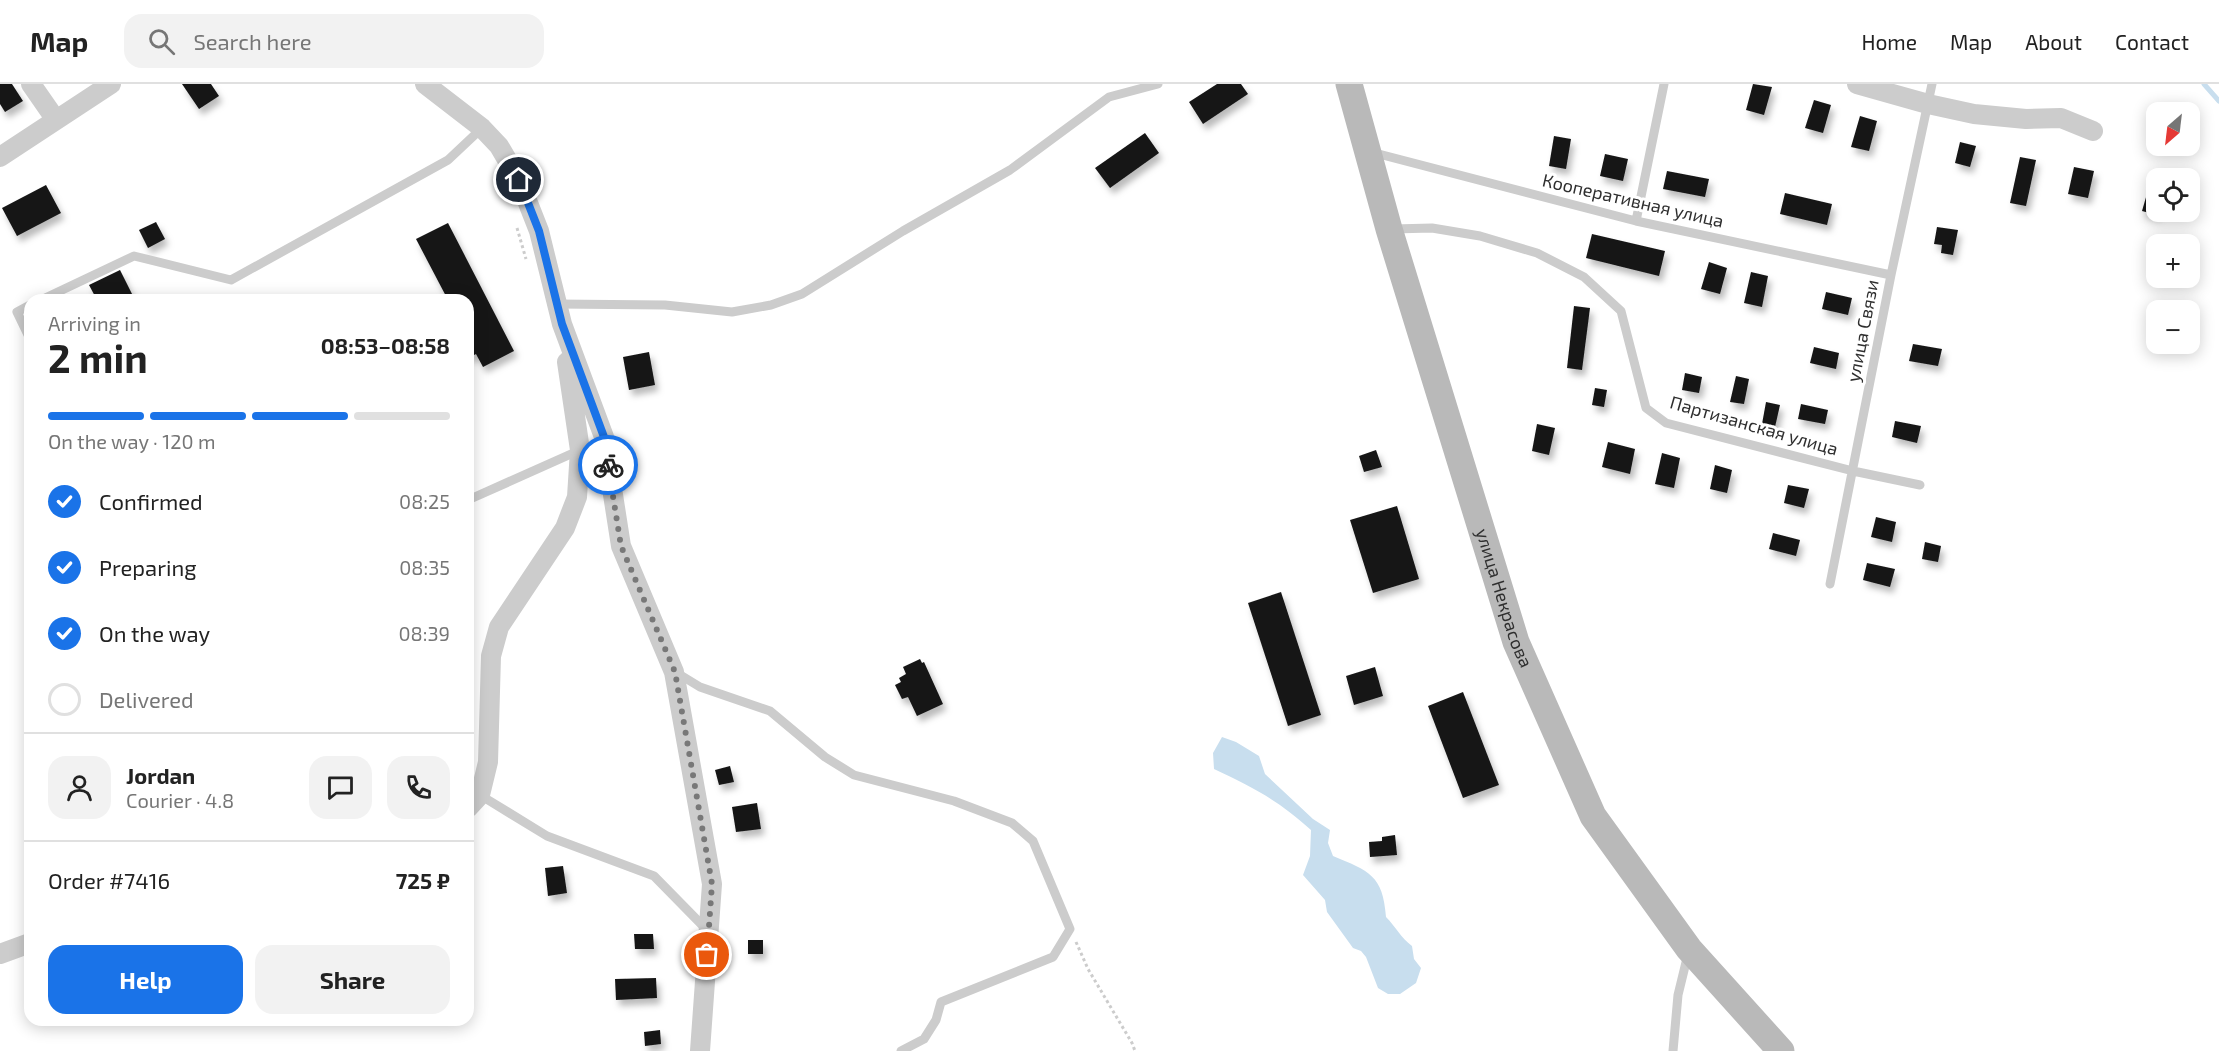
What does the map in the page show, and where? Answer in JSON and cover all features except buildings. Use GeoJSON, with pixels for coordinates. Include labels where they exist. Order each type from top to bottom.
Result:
{"type":"FeatureCollection","features":[{"type":"Feature","properties":{"kind":"main road","name":"улица Некрасова"},"geometry":{"type":"LineString","coordinates":[[1349,84],[1389,229],[1516,642],[1593,816],[1689,949],[1781,1051]]}},
{"type":"Feature","properties":{"kind":"street"},"geometry":{"type":"LineString","coordinates":[[31,84],[56,120]]}},
{"type":"Feature","properties":{"kind":"street"},"geometry":{"type":"LineString","coordinates":[[0,157],[111,84]]}},
{"type":"Feature","properties":{"kind":"street"},"geometry":{"type":"LineString","coordinates":[[425,84],[482,128],[499,146],[519,180],[539,231],[562,324],[604,437],[621,546],[675,672],[712,884],[700,1051]]}},
{"type":"Feature","properties":{"kind":"street"},"geometry":{"type":"LineString","coordinates":[[1857,84],[1974,114],[2026,119],[2061,118],[2093,131]]}},
{"type":"Feature","properties":{"kind":"street"},"geometry":{"type":"LineString","coordinates":[[474,802],[488,762],[491,656],[499,627],[565,528],[576,497],[580,450],[562,324]]}},
{"type":"Feature","properties":{"kind":"street"},"geometry":{"type":"LineString","coordinates":[[0,954],[24,945]]}},
{"type":"Feature","properties":{"kind":"lane"},"geometry":{"type":"LineString","coordinates":[[556,304],[665,305],[732,312],[771,305],[802,294],[903,231],[1010,170],[1109,97],[1158,84]]}},
{"type":"Feature","properties":{"kind":"lane"},"geometry":{"type":"LineString","coordinates":[[1636,221],[1664,84]]}},
{"type":"Feature","properties":{"kind":"lane","name":"улица Связи"},"geometry":{"type":"LineString","coordinates":[[1830,584],[1891,275],[1932,84]]}},
{"type":"Feature","properties":{"kind":"lane"},"geometry":{"type":"LineString","coordinates":[[54,294],[134,256],[231,280],[448,160],[482,128]]}},
{"type":"Feature","properties":{"kind":"lane","name":"Кооперативная улица"},"geometry":{"type":"LineString","coordinates":[[1369,151],[1636,221],[1891,275]]}},
{"type":"Feature","properties":{"kind":"lane","name":"Партизанская улица"},"geometry":{"type":"LineString","coordinates":[[1389,229],[1432,228],[1480,236],[1538,253],[1584,277],[1621,311],[1646,408],[1666,423],[1853,471],[1920,485]]}},
{"type":"Feature","properties":{"kind":"lane"},"geometry":{"type":"LineString","coordinates":[[24,308],[17,312],[24,327]]}},
{"type":"Feature","properties":{"kind":"lane"},"geometry":{"type":"LineString","coordinates":[[474,497],[580,450]]}},
{"type":"Feature","properties":{"kind":"lane"},"geometry":{"type":"LineString","coordinates":[[675,672],[700,687],[770,711],[825,757],[854,775],[954,801],[1012,823],[1033,841],[1070,929],[1053,957],[941,1002],[936,1020],[924,1039],[901,1051]]}},
{"type":"Feature","properties":{"kind":"lane"},"geometry":{"type":"LineString","coordinates":[[474,802],[547,836],[654,876],[709,932]]}},
{"type":"Feature","properties":{"kind":"lane"},"geometry":{"type":"LineString","coordinates":[[1673,1051],[1678,995],[1689,949]]}},
{"type":"Feature","properties":{"kind":"path"},"geometry":{"type":"LineString","coordinates":[[1070,929],[1089,969],[1135,1051]]}},
{"type":"Feature","properties":{"kind":"water"},"geometry":{"type":"Polygon","coordinates":[[[1222,737],[1236,742],[1259,756],[1265,774],[1313,819],[1330,830],[1328,843],[1333,856],[1372,876],[1382,892],[1386,917],[1412,946],[1414,959],[1421,968],[1416,983],[1400,994],[1388,994],[1378,988],[1366,957],[1361,951],[1353,948],[1327,912],[1325,900],[1303,875],[1310,856],[1311,830],[1288,810],[1265,795],[1214,769],[1213,753],[1222,737]]]}},
{"type":"Feature","properties":{"kind":"waterway"},"geometry":{"type":"LineString","coordinates":[[2204,84],[2219,101]]}},
{"type":"Feature","properties":{"kind":"way so far"},"geometry":{"type":"LineString","coordinates":[[608,465],[621,546],[675,672],[712,884],[707,955]]}},
{"type":"Feature","properties":{"kind":"route"},"geometry":{"type":"LineString","coordinates":[[519,180],[539,231],[562,324],[604,437],[608,465]]}}]}
